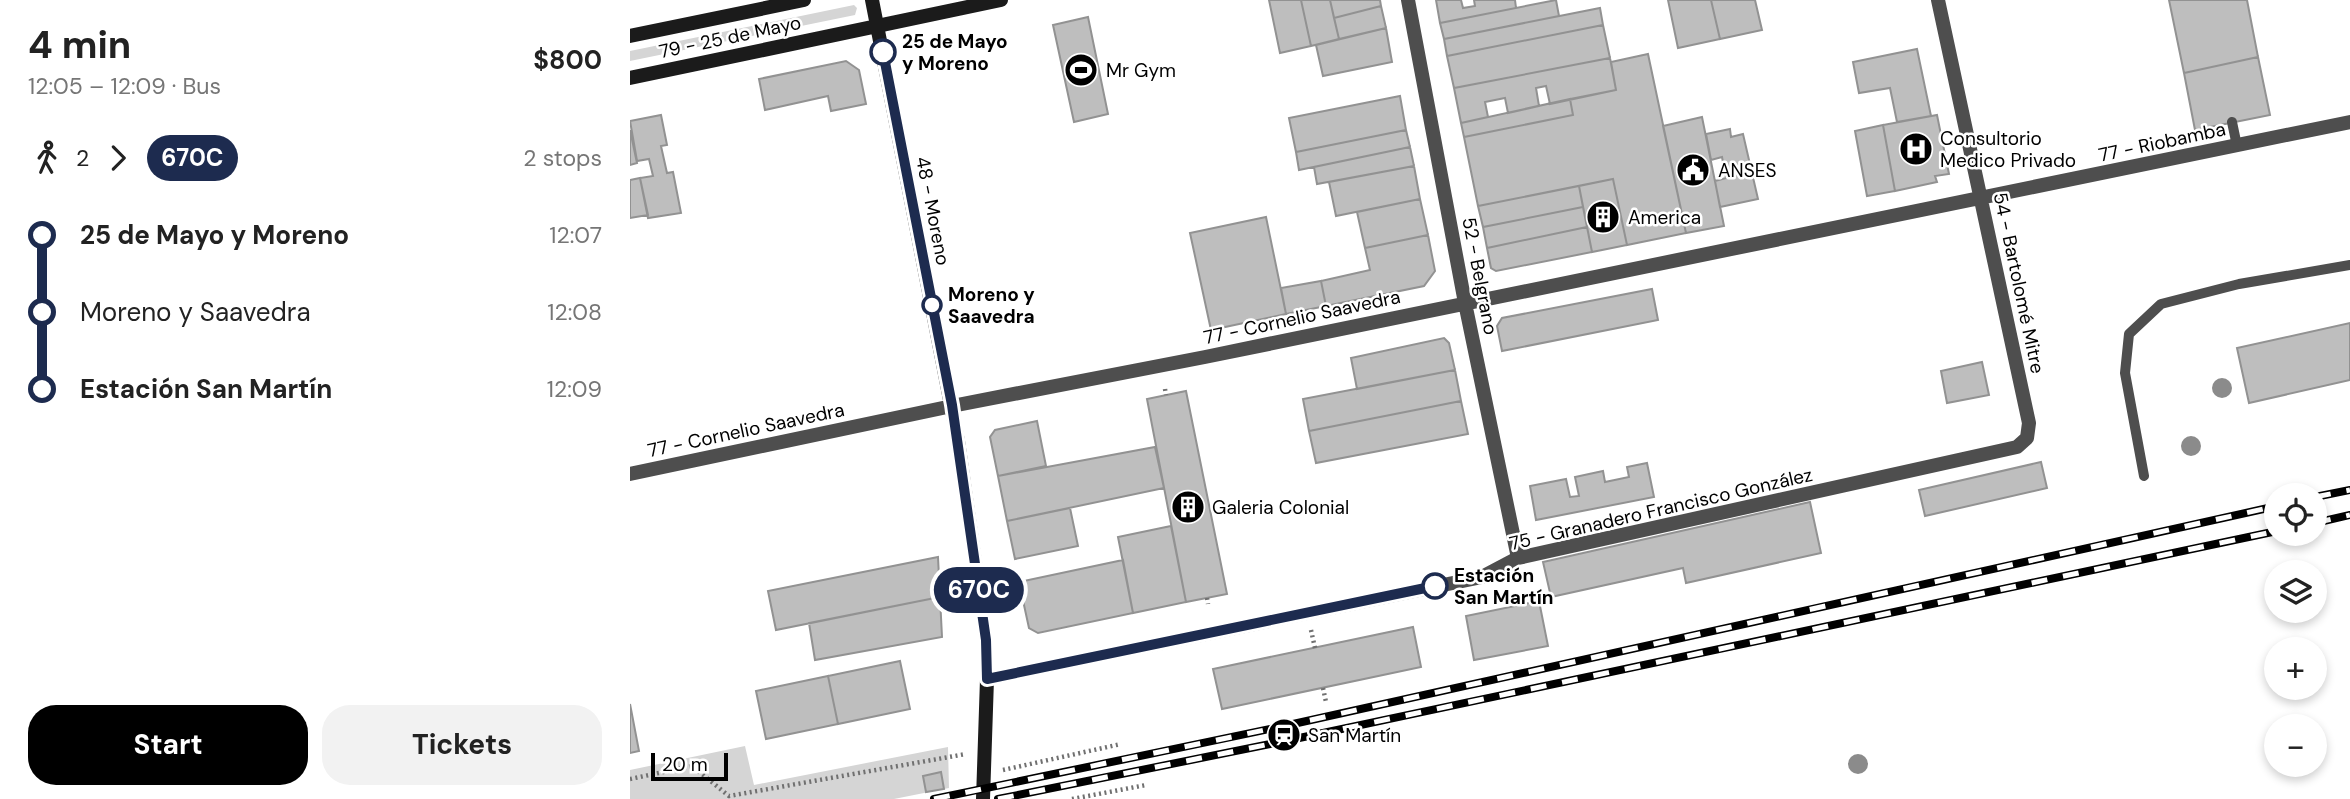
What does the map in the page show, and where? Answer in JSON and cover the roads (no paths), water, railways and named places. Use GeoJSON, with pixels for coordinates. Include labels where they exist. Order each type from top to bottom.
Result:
{"type":"FeatureCollection","features":[{"type":"Feature","properties":{"kind":"street","name":"79 - 25 de Mayo"},"geometry":{"type":"LineString","coordinates":[[630,36],[804,0]]}},
{"type":"Feature","properties":{"kind":"street","name":"48 - Moreno"},"geometry":{"type":"LineString","coordinates":[[872,0],[952,405],[986,640],[983,799]]}},
{"type":"Feature","properties":{"kind":"street","name":"79 - 25 de Mayo"},"geometry":{"type":"LineString","coordinates":[[630,78],[1001,0]]}},
{"type":"Feature","properties":{"kind":"street","name":"52 - Belgrano"},"geometry":{"type":"LineString","coordinates":[[1408,0],[1465,303],[1518,558]]}},
{"type":"Feature","properties":{"kind":"street","name":"54 - Bartolomé Mitre"},"geometry":{"type":"LineString","coordinates":[[1938,0],[2029,423],[2027,438],[2017,447]]}},
{"type":"Feature","properties":{"kind":"street","name":"77 - Riobamba"},"geometry":{"type":"LineString","coordinates":[[1982,199],[2350,122]]}},
{"type":"Feature","properties":{"kind":"street","name":"77 - Cornelio Saavedra"},"geometry":{"type":"LineString","coordinates":[[630,474],[952,405],[1205,357],[1982,199]]}},
{"type":"Feature","properties":{"kind":"street","name":"75 - Granadero Francisco González"},"geometry":{"type":"LineString","coordinates":[[987,679],[1482,577],[1518,558],[2017,447]]}},
{"type":"Feature","properties":{"kind":"lane"},"geometry":{"type":"LineString","coordinates":[[2232,122],[2237,146]]}},
{"type":"Feature","properties":{"kind":"lane"},"geometry":{"type":"LineString","coordinates":[[2144,476],[2125,373],[2129,334],[2161,304],[2239,284],[2350,265]]}},
{"type":"Feature","properties":{"kind":"railway"},"geometry":{"type":"LineString","coordinates":[[2327,495],[2350,490]]}},
{"type":"Feature","properties":{"kind":"railway"},"geometry":{"type":"LineString","coordinates":[[934,799],[1284,726],[2264,509]]}},
{"type":"Feature","properties":{"kind":"railway"},"geometry":{"type":"LineString","coordinates":[[2327,520],[2350,515]]}},
{"type":"Feature","properties":{"kind":"railway"},"geometry":{"type":"LineString","coordinates":[[998,799],[2264,534]]}},
{"type":"Feature","properties":{"kind":"place","name":"25 de Mayo y Moreno"},"geometry":{"type":"Point","coordinates":[883,52]}},
{"type":"Feature","properties":{"kind":"place","name":"Mr Gym"},"geometry":{"type":"Point","coordinates":[1081,70]}},
{"type":"Feature","properties":{"kind":"place","name":"Consultorio Medico Privado"},"geometry":{"type":"Point","coordinates":[1916,149]}},
{"type":"Feature","properties":{"kind":"place","name":"ANSES"},"geometry":{"type":"Point","coordinates":[1693,170]}},
{"type":"Feature","properties":{"kind":"place","name":"America"},"geometry":{"type":"Point","coordinates":[1603,217]}},
{"type":"Feature","properties":{"kind":"place","name":"Moreno y Saavedra"},"geometry":{"type":"Point","coordinates":[932,305]}},
{"type":"Feature","properties":{"kind":"place","name":"Galeria Colonial"},"geometry":{"type":"Point","coordinates":[1188,507]}},
{"type":"Feature","properties":{"kind":"place","name":"Estación San Martín"},"geometry":{"type":"Point","coordinates":[1435,586]}},
{"type":"Feature","properties":{"kind":"place","name":"San Martín"},"geometry":{"type":"Point","coordinates":[1284,735]}}]}
